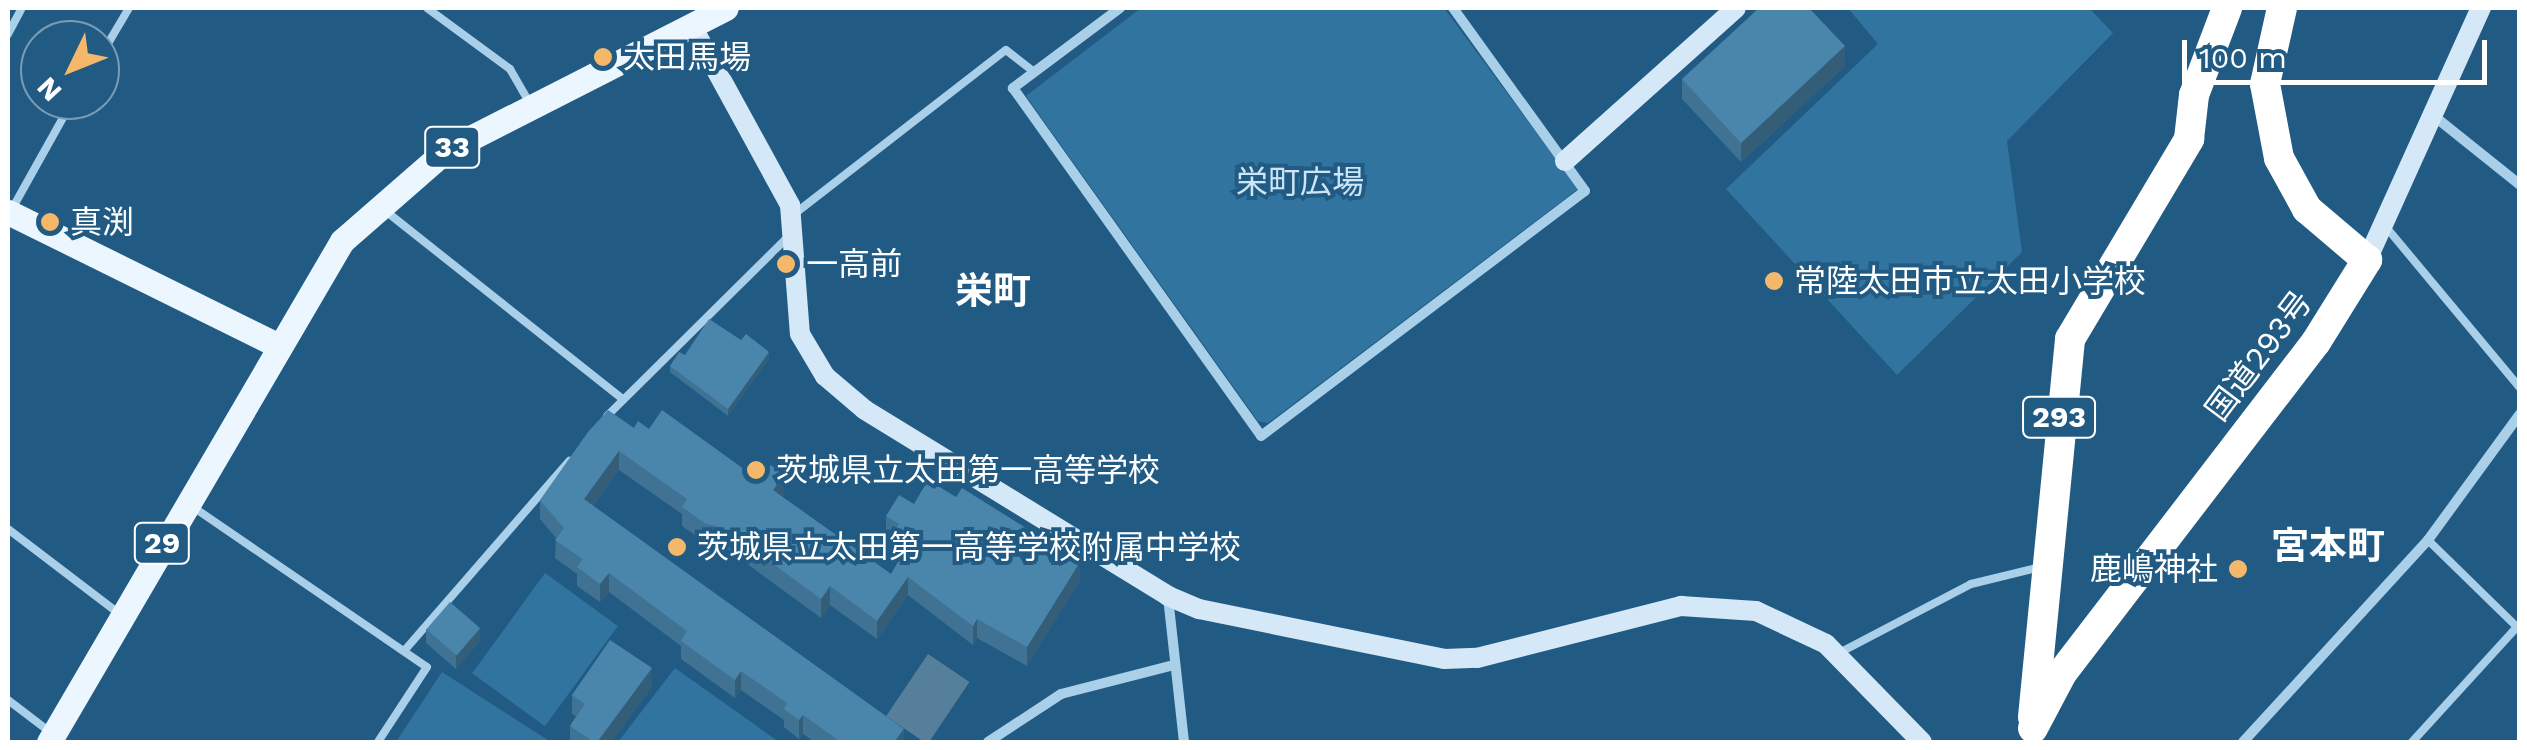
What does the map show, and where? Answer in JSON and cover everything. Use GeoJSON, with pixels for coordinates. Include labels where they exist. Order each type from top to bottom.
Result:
{"type":"FeatureCollection","features":[{"type":"Feature","properties":{"kind":"highway","name":"293"},"geometry":{"type":"LineString","coordinates":[[2033,736],[2049,668],[2046,566],[2070,338],[2188,139],[2194,95],[2227,8]]}},
{"type":"Feature","properties":{"kind":"highway"},"geometry":{"type":"LineString","coordinates":[[2282,8],[2265,84],[2279,158],[2307,209],[2367,260]]}},
{"type":"Feature","properties":{"kind":"highway","name":"国道293号"},"geometry":{"type":"LineString","coordinates":[[2049,668],[2316,342],[2367,260]]}},
{"type":"Feature","properties":{"kind":"main road","name":"33"},"geometry":{"type":"LineString","coordinates":[[277,346],[342,241],[377,204],[445,151],[533,110],[726,8]]}},
{"type":"Feature","properties":{"kind":"main road"},"geometry":{"type":"LineString","coordinates":[[9,212],[277,346]]}},
{"type":"Feature","properties":{"kind":"main road","name":"29"},"geometry":{"type":"LineString","coordinates":[[51,738],[277,346]]}},
{"type":"Feature","properties":{"kind":"street"},"geometry":{"type":"LineString","coordinates":[[1120,8],[1013,88],[1261,436],[1585,191],[1454,8]]}},
{"type":"Feature","properties":{"kind":"street"},"geometry":{"type":"LineString","coordinates":[[1565,161],[1736,8]]}},
{"type":"Feature","properties":{"kind":"street"},"geometry":{"type":"LineString","coordinates":[[2367,260],[2386,227],[2482,8]]}},
{"type":"Feature","properties":{"kind":"street"},"geometry":{"type":"LineString","coordinates":[[692,26],[794,222],[800,334],[825,376],[866,410],[1168,596],[1198,609],[1444,660],[1477,658],[1646,612],[1710,606],[1756,611],[1794,624],[1837,654],[1922,742]]}},
{"type":"Feature","properties":{"kind":"street"},"geometry":{"type":"LineString","coordinates":[[2434,116],[2520,185]]}},
{"type":"Feature","properties":{"kind":"street"},"geometry":{"type":"LineString","coordinates":[[2245,742],[2428,540],[2520,414]]}},
{"type":"Feature","properties":{"kind":"street"},"geometry":{"type":"LineString","coordinates":[[1168,596],[1184,742]]}},
{"type":"Feature","properties":{"kind":"street"},"geometry":{"type":"LineString","coordinates":[[988,742],[1086,684],[1174,665]]}},
{"type":"Feature","properties":{"kind":"lane"},"geometry":{"type":"LineString","coordinates":[[8,34],[22,8]]}},
{"type":"Feature","properties":{"kind":"lane"},"geometry":{"type":"LineString","coordinates":[[427,8],[510,69],[533,110]]}},
{"type":"Feature","properties":{"kind":"lane"},"geometry":{"type":"LineString","coordinates":[[597,428],[794,222],[1006,50],[1034,72]]}},
{"type":"Feature","properties":{"kind":"lane"},"geometry":{"type":"LineString","coordinates":[[9,212],[62,120]]}},
{"type":"Feature","properties":{"kind":"lane"},"geometry":{"type":"LineString","coordinates":[[377,204],[622,399]]}},
{"type":"Feature","properties":{"kind":"lane"},"geometry":{"type":"LineString","coordinates":[[2386,227],[2520,388]]}},
{"type":"Feature","properties":{"kind":"lane"},"geometry":{"type":"LineString","coordinates":[[404,651],[584,443]]}},
{"type":"Feature","properties":{"kind":"lane"},"geometry":{"type":"LineString","coordinates":[[186,502],[427,667],[378,742]]}},
{"type":"Feature","properties":{"kind":"lane"},"geometry":{"type":"LineString","coordinates":[[8,529],[121,615]]}},
{"type":"Feature","properties":{"kind":"lane"},"geometry":{"type":"LineString","coordinates":[[2412,742],[2517,627],[2428,540]]}},
{"type":"Feature","properties":{"kind":"lane"},"geometry":{"type":"LineString","coordinates":[[1837,654],[1972,584],[2046,566]]}},
{"type":"Feature","properties":{"kind":"lane"},"geometry":{"type":"LineString","coordinates":[[8,700],[51,738]]}},
{"type":"Feature","properties":{"kind":"green space","name":"栄町広場"},"geometry":{"type":"Polygon","coordinates":[[[1141,8],[1444,8],[1578,189],[1268,423],[1258,421],[1026,96],[1141,8]]]}},
{"type":"Feature","properties":{"kind":"green space"},"geometry":{"type":"Polygon","coordinates":[[[1848,8],[2089,8],[2113,33],[2007,141],[2022,252],[1897,375],[1726,189],[1878,44],[1848,8]]]}},
{"type":"Feature","properties":{"kind":"green space"},"geometry":{"type":"Polygon","coordinates":[[[545,573],[618,626],[545,726],[472,673],[545,573]]]}},
{"type":"Feature","properties":{"kind":"green space"},"geometry":{"type":"Polygon","coordinates":[[[675,668],[779,742],[618,742],[675,668]]]}},
{"type":"Feature","properties":{"kind":"green space"},"geometry":{"type":"Polygon","coordinates":[[[442,672],[551,742],[396,742],[442,672]]]}},
{"type":"Feature","properties":{"kind":"shaded area"},"geometry":{"type":"Polygon","coordinates":[[[928,654],[969,682],[929,742],[886,716],[928,654]]]}},
{"type":"Feature","properties":{"kind":"building"},"geometry":{"type":"Polygon","coordinates":[[[1759,8],[1809,8],[1845,46],[1741,143],[1682,79],[1759,8]]]}},
{"type":"Feature","properties":{"kind":"building"},"geometry":{"type":"Polygon","coordinates":[[[709,319],[741,340],[746,334],[769,352],[728,409],[670,366],[679,352],[685,355],[709,319]]]}},
{"type":"Feature","properties":{"kind":"building"},"geometry":{"type":"Polygon","coordinates":[[[608,410],[634,428],[638,421],[649,429],[662,410],[759,480],[771,465],[784,476],[773,490],[891,574],[908,545],[892,536],[899,524],[886,516],[899,495],[914,504],[928,480],[956,497],[962,488],[1080,562],[1027,647],[977,619],[973,626],[908,577],[877,621],[830,586],[821,599],[724,528],[706,524],[682,507],[687,499],[619,451],[584,499],[904,729],[894,742],[836,742],[803,715],[799,720],[784,709],[787,703],[741,671],[735,680],[681,641],[687,631],[609,573],[600,584],[577,567],[583,559],[555,540],[564,528],[540,500],[608,410]]]}},
{"type":"Feature","properties":{"kind":"building"},"geometry":{"type":"Polygon","coordinates":[[[450,602],[480,628],[457,655],[426,629],[450,602]]]}},
{"type":"Feature","properties":{"kind":"building"},"geometry":{"type":"Polygon","coordinates":[[[610,640],[652,668],[594,742],[570,726],[585,704],[572,695],[610,640]]]}},
{"type":"Feature","properties":{"kind":"place","name":"太田馬場"},"geometry":{"type":"Point","coordinates":[603,57]}},
{"type":"Feature","properties":{"kind":"place","name":"真渕"},"geometry":{"type":"Point","coordinates":[50,222]}},
{"type":"Feature","properties":{"kind":"place","name":"一高前"},"geometry":{"type":"Point","coordinates":[786,264]}},
{"type":"Feature","properties":{"kind":"place","name":"常陸太田市立太田小学校"},"geometry":{"type":"Point","coordinates":[1774,281]}},
{"type":"Feature","properties":{"kind":"place","name":"茨城県立太田第一高等学校"},"geometry":{"type":"Point","coordinates":[756,470]}},
{"type":"Feature","properties":{"kind":"place","name":"茨城県立太田第一高等学校附属中学校"},"geometry":{"type":"Point","coordinates":[677,547]}},
{"type":"Feature","properties":{"kind":"place","name":"鹿嶋神社"},"geometry":{"type":"Point","coordinates":[2238,569]}},
{"type":"Feature","properties":{"kind":"district","name":"栄町"},"geometry":{"type":"Point","coordinates":[993,292]}},
{"type":"Feature","properties":{"kind":"district","name":"宮本町"},"geometry":{"type":"Point","coordinates":[2328,547]}}]}
